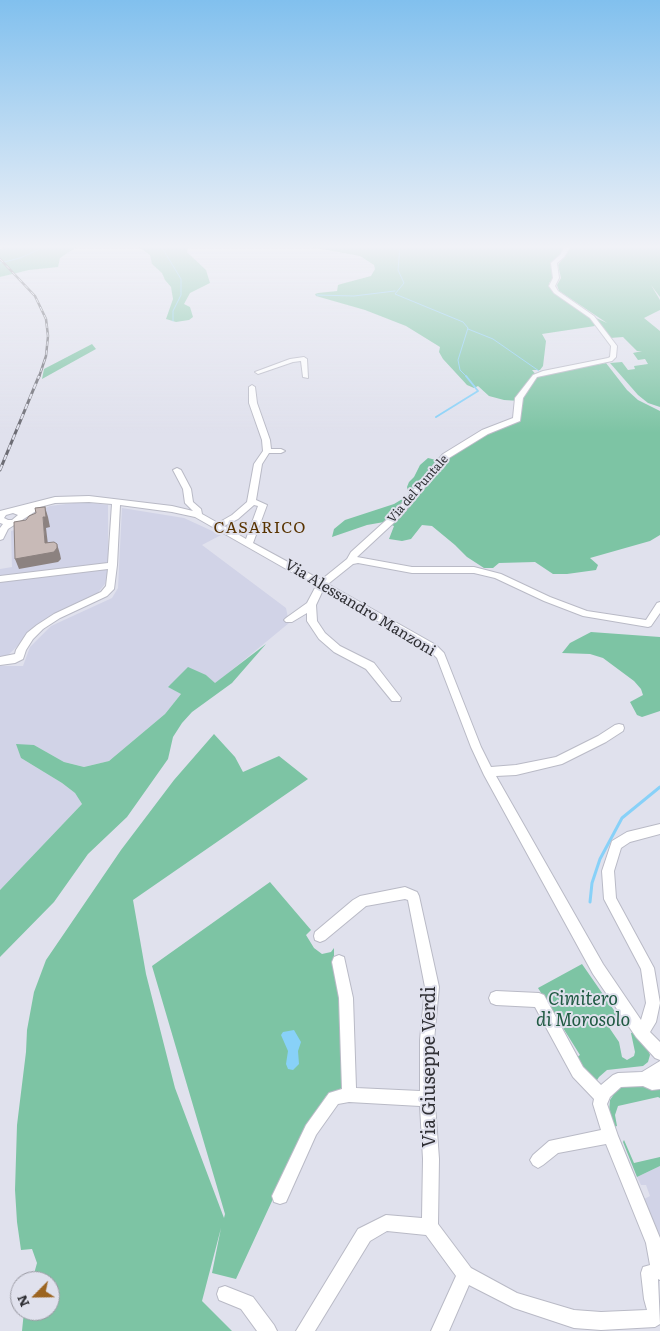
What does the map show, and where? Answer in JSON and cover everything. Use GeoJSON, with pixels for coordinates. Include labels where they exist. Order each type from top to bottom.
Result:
{"type":"FeatureCollection","features":[{"type":"Feature","properties":{"kind":"street","name":"Via del Puntale"},"geometry":{"type":"LineString","coordinates":[[351,560],[354,554],[397,516],[446,456],[485,432],[517,419],[519,398],[536,376],[610,360],[613,357],[614,346],[592,317],[579,308]]}},
{"type":"Feature","properties":{"kind":"street"},"geometry":{"type":"LineString","coordinates":[[258,372],[292,360],[304,359],[306,377]]}},
{"type":"Feature","properties":{"kind":"street"},"geometry":{"type":"LineString","coordinates":[[218,526],[235,517],[252,501],[258,464],[267,451],[266,440],[253,403],[252,387]]}},
{"type":"Feature","properties":{"kind":"street"},"geometry":{"type":"LineString","coordinates":[[267,451],[281,451]]}},
{"type":"Feature","properties":{"kind":"street"},"geometry":{"type":"LineString","coordinates":[[177,470],[187,489],[189,503],[198,511],[198,515]]}},
{"type":"Feature","properties":{"kind":"street","name":"Via Alessandro Manzoni"},"geometry":{"type":"LineString","coordinates":[[2,520],[40,504],[63,499],[116,502],[172,509],[198,515],[433,648],[441,656],[476,747],[488,772],[598,969],[641,1032],[660,1053]]}},
{"type":"Feature","properties":{"kind":"street"},"geometry":{"type":"LineString","coordinates":[[249,543],[263,505],[252,501]]}},
{"type":"Feature","properties":{"kind":"street"},"geometry":{"type":"LineString","coordinates":[[0,661],[20,656],[21,650],[30,636],[57,616],[104,594],[111,586],[116,502]]}},
{"type":"Feature","properties":{"kind":"street"},"geometry":{"type":"LineString","coordinates":[[0,510],[16,513]]}},
{"type":"Feature","properties":{"kind":"street","name":"Via Alessandro Manzoni"},"geometry":{"type":"LineString","coordinates":[[2,520],[16,513]]}},
{"type":"Feature","properties":{"kind":"street","name":"Via Alessandro Manzoni"},"geometry":{"type":"LineString","coordinates":[[0,536],[4,528],[2,520]]}},
{"type":"Feature","properties":{"kind":"street"},"geometry":{"type":"LineString","coordinates":[[289,620],[311,605],[322,584],[351,560],[364,560],[412,570],[474,570],[498,576],[547,600],[586,614],[648,624],[660,605]]}},
{"type":"Feature","properties":{"kind":"street"},"geometry":{"type":"LineString","coordinates":[[3,577],[113,565]]}},
{"type":"Feature","properties":{"kind":"street"},"geometry":{"type":"LineString","coordinates":[[311,605],[312,621],[322,636],[337,649],[370,666],[396,698]]}},
{"type":"Feature","properties":{"kind":"street"},"geometry":{"type":"LineString","coordinates":[[488,772],[516,770],[558,761],[620,728]]}},
{"type":"Feature","properties":{"kind":"street"},"geometry":{"type":"LineString","coordinates":[[641,1032],[649,1022],[653,1002],[647,968],[610,899],[608,871],[616,845],[627,837],[660,829]]}},
{"type":"Feature","properties":{"kind":"street","name":"Via Giuseppe Verdi"},"geometry":{"type":"LineString","coordinates":[[320,936],[364,900],[405,893],[413,896],[432,987],[427,1040],[431,1159],[430,1226]]}},
{"type":"Feature","properties":{"kind":"street"},"geometry":{"type":"LineString","coordinates":[[339,962],[346,1004],[348,1095]]}},
{"type":"Feature","properties":{"kind":"street"},"geometry":{"type":"LineString","coordinates":[[496,998],[539,1000],[578,1072],[602,1096]]}},
{"type":"Feature","properties":{"kind":"street"},"geometry":{"type":"LineString","coordinates":[[644,1079],[660,1068]]}},
{"type":"Feature","properties":{"kind":"street"},"geometry":{"type":"LineString","coordinates":[[305,1331],[364,1235],[386,1223],[430,1226],[464,1274],[514,1300],[574,1318],[601,1321],[658,1316],[652,1299],[655,1272],[654,1243],[600,1108],[602,1096],[608,1087],[618,1080],[644,1079],[652,1083],[660,1082]]}},
{"type":"Feature","properties":{"kind":"street"},"geometry":{"type":"LineString","coordinates":[[280,1196],[307,1137],[334,1098],[348,1095],[428,1099]]}},
{"type":"Feature","properties":{"kind":"street"},"geometry":{"type":"LineString","coordinates":[[538,1160],[554,1146],[610,1136]]}},
{"type":"Feature","properties":{"kind":"street"},"geometry":{"type":"LineString","coordinates":[[440,1331],[455,1300],[464,1274]]}},
{"type":"Feature","properties":{"kind":"street"},"geometry":{"type":"LineString","coordinates":[[225,1294],[247,1303],[268,1331]]}},
{"type":"Feature","properties":{"kind":"shaded area"},"geometry":{"type":"Polygon","coordinates":[[[82,502],[108,505],[108,574],[105,584],[96,595],[47,618],[7,656],[0,656],[0,569],[12,567],[11,531],[25,527],[36,513],[50,506],[82,502]]]}},
{"type":"Feature","properties":{"kind":"shaded area"},"geometry":{"type":"Polygon","coordinates":[[[122,508],[184,518],[221,535],[202,545],[286,608],[289,623],[215,684],[206,675],[168,686],[181,694],[165,714],[109,761],[84,767],[64,762],[34,745],[21,758],[62,783],[75,793],[82,804],[0,890],[0,666],[23,666],[30,647],[51,626],[112,598],[118,588],[122,508]]]}},
{"type":"Feature","properties":{"kind":"shaded area"},"geometry":{"type":"Polygon","coordinates":[[[660,1166],[660,1236],[644,1199],[650,1196],[646,1185],[641,1185],[637,1177],[660,1166]]]}},
{"type":"Feature","properties":{"kind":"green space"},"geometry":{"type":"Polygon","coordinates":[[[170,308],[190,308],[193,317],[189,320],[176,322],[166,319],[170,308]]]}},
{"type":"Feature","properties":{"kind":"green space"},"geometry":{"type":"Polygon","coordinates":[[[358,308],[578,308],[590,317],[595,326],[542,334],[546,341],[543,366],[540,370],[532,370],[538,377],[548,373],[606,363],[627,390],[638,400],[660,411],[660,535],[650,541],[590,558],[598,565],[596,570],[567,574],[553,574],[535,562],[499,563],[493,568],[484,568],[467,557],[432,526],[422,525],[411,539],[402,541],[389,539],[394,526],[384,522],[367,525],[332,537],[334,529],[345,520],[394,504],[409,495],[407,487],[409,482],[420,465],[428,458],[436,460],[447,451],[512,422],[520,401],[504,400],[489,396],[478,386],[474,388],[467,385],[443,359],[439,352],[440,347],[406,326],[358,308]]]}},
{"type":"Feature","properties":{"kind":"green space"},"geometry":{"type":"Polygon","coordinates":[[[585,308],[660,308],[660,310],[644,318],[660,331],[660,407],[648,403],[638,395],[610,363],[622,362],[628,370],[635,369],[634,366],[648,364],[645,359],[638,360],[633,353],[642,351],[637,351],[623,337],[610,338],[594,317],[607,323],[585,308]]]}},
{"type":"Feature","properties":{"kind":"green space"},"geometry":{"type":"Polygon","coordinates":[[[92,344],[96,349],[42,379],[44,369],[92,344]]]}},
{"type":"Feature","properties":{"kind":"green space"},"geometry":{"type":"Polygon","coordinates":[[[591,632],[660,637],[660,711],[642,717],[637,715],[630,702],[643,695],[641,689],[634,681],[603,658],[590,654],[562,653],[570,643],[591,632]]]}},
{"type":"Feature","properties":{"kind":"green space"},"geometry":{"type":"Polygon","coordinates":[[[266,644],[232,683],[192,712],[182,723],[173,737],[168,759],[127,817],[88,854],[54,902],[0,957],[0,890],[82,804],[75,793],[62,783],[21,758],[16,744],[34,745],[64,762],[84,767],[109,761],[165,714],[181,694],[168,687],[188,667],[206,675],[215,683],[266,644]]]}},
{"type":"Feature","properties":{"kind":"green space"},"geometry":{"type":"Polygon","coordinates":[[[214,734],[235,757],[243,772],[279,756],[308,779],[133,900],[146,974],[175,1088],[224,1218],[225,1214],[152,966],[270,882],[311,930],[306,935],[314,948],[322,954],[331,952],[334,948],[334,962],[340,989],[344,1087],[326,1096],[309,1121],[236,1279],[212,1273],[221,1228],[202,1301],[232,1331],[22,1331],[23,1321],[60,1321],[60,1271],[35,1271],[37,1263],[32,1249],[21,1250],[17,1222],[15,1190],[17,1125],[27,1030],[34,992],[46,960],[121,850],[174,780],[214,734]]]}},
{"type":"Feature","properties":{"kind":"green space","name":"Cimitero di Morosolo"},"geometry":{"type":"Polygon","coordinates":[[[582,964],[618,1016],[606,1023],[619,1042],[622,1057],[627,1060],[634,1056],[635,1052],[631,1033],[634,1032],[650,1055],[648,1062],[643,1066],[607,1070],[594,1085],[574,1059],[580,1055],[538,988],[582,964]]]}},
{"type":"Feature","properties":{"kind":"green space"},"geometry":{"type":"Polygon","coordinates":[[[626,1086],[660,1086],[660,1098],[618,1106],[615,1115],[617,1126],[614,1127],[609,1112],[610,1100],[618,1088],[626,1086]]]}},
{"type":"Feature","properties":{"kind":"green space"},"geometry":{"type":"Polygon","coordinates":[[[624,1140],[634,1163],[660,1157],[660,1166],[637,1177],[623,1142],[624,1140]]]}},
{"type":"Feature","properties":{"kind":"water"},"geometry":{"type":"Polygon","coordinates":[[[294,1030],[301,1042],[298,1051],[299,1064],[293,1070],[288,1069],[286,1064],[288,1051],[281,1035],[283,1032],[294,1030]]]}},
{"type":"Feature","properties":{"kind":"building"},"geometry":{"type":"Polygon","coordinates":[[[45,507],[46,517],[43,517],[45,543],[54,542],[57,544],[57,548],[54,552],[15,559],[14,522],[26,520],[29,516],[36,513],[35,508],[45,507]]]}},
{"type":"Feature","properties":{"kind":"waterway"},"geometry":{"type":"LineString","coordinates":[[173,321],[174,308]]}},
{"type":"Feature","properties":{"kind":"waterway"},"geometry":{"type":"LineString","coordinates":[[429,308],[463,322],[468,328],[458,360],[460,370],[466,376]]}},
{"type":"Feature","properties":{"kind":"waterway"},"geometry":{"type":"LineString","coordinates":[[468,329],[493,339],[539,371]]}},
{"type":"Feature","properties":{"kind":"waterway"},"geometry":{"type":"LineString","coordinates":[[436,417],[478,391],[466,376]]}},
{"type":"Feature","properties":{"kind":"waterway"},"geometry":{"type":"LineString","coordinates":[[590,902],[592,883],[600,859],[622,818],[660,787]]}},
{"type":"Feature","properties":{"kind":"railway"},"geometry":{"type":"LineString","coordinates":[[39,377],[46,356],[48,336],[46,319],[41,308]]}},
{"type":"Feature","properties":{"kind":"railway"},"geometry":{"type":"LineString","coordinates":[[0,470],[39,376]]}},
{"type":"Feature","properties":{"kind":"district","name":"CASARICO"},"geometry":{"type":"Point","coordinates":[260,528]}}]}
